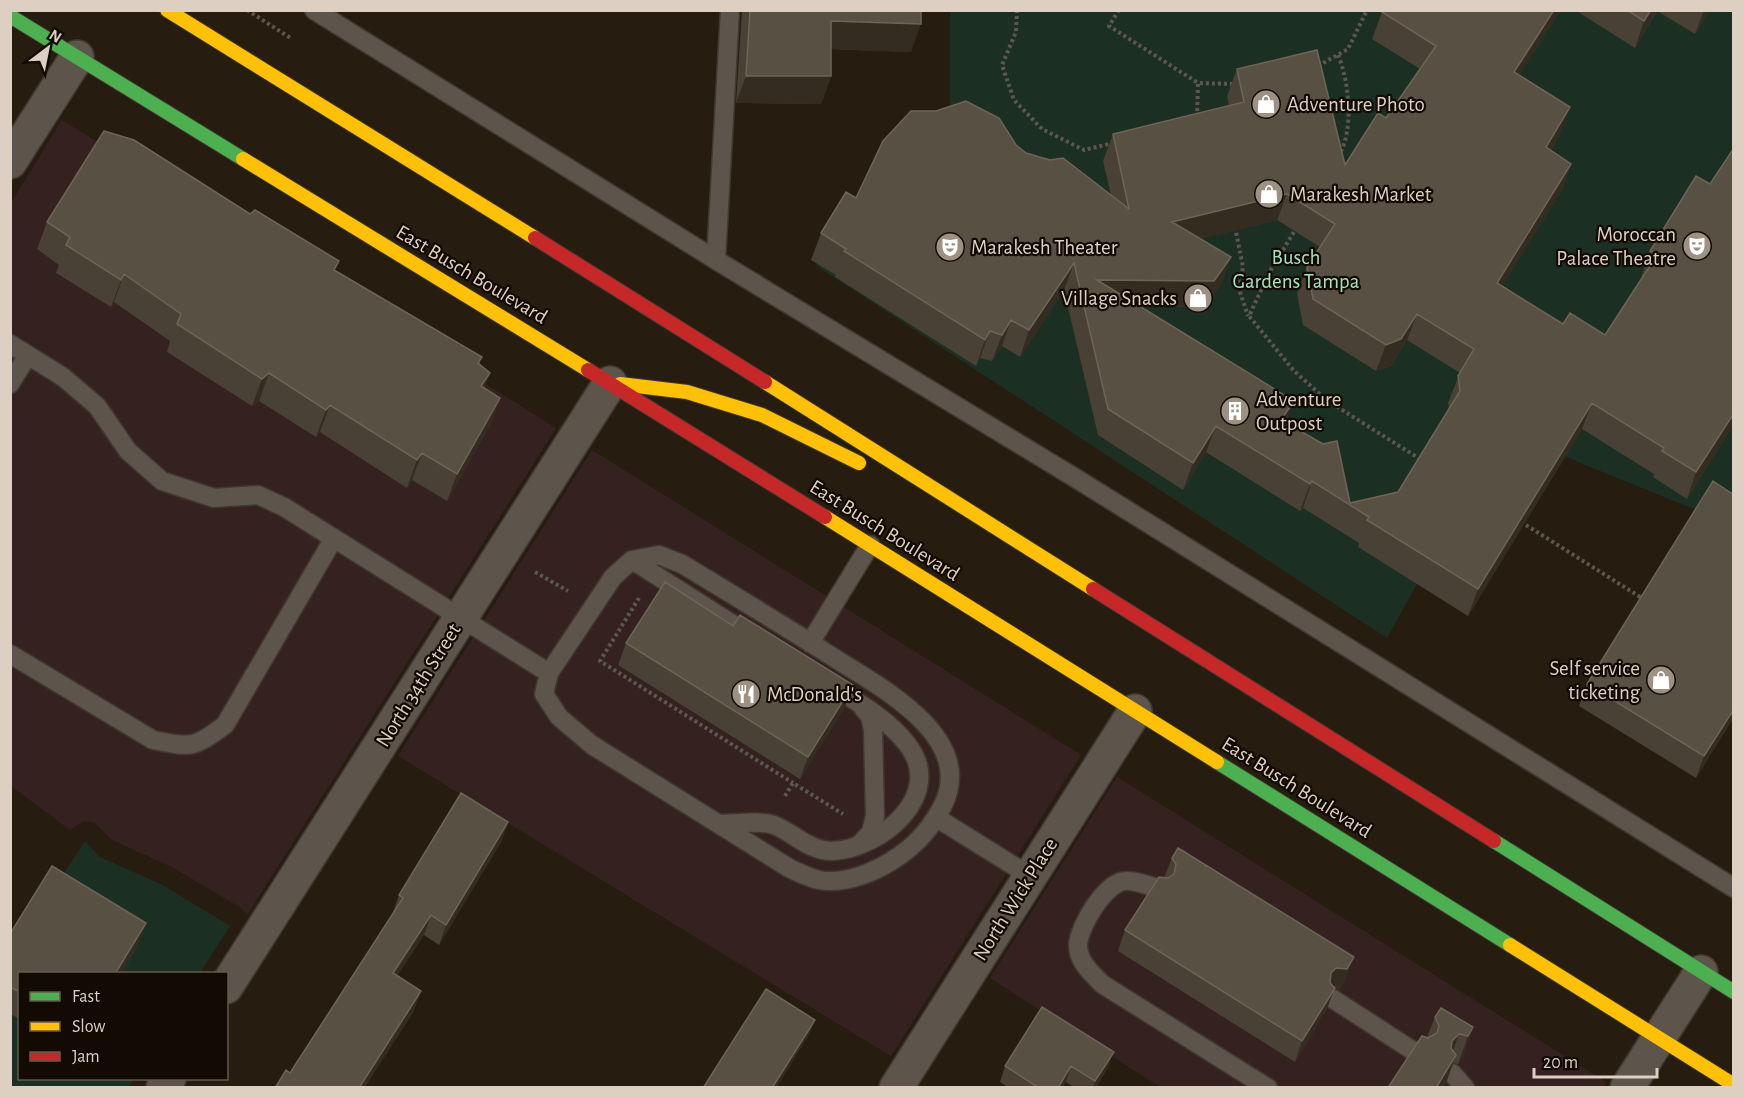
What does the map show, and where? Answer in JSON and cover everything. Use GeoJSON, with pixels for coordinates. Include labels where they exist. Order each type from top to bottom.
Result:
{"type":"FeatureCollection","features":[{"type":"Feature","properties":{"kind":"main road"},"geometry":{"type":"LineString","coordinates":[[167,10],[1017,540],[1734,992]]}},
{"type":"Feature","properties":{"kind":"main road","name":"East Busch Boulevard"},"geometry":{"type":"LineString","coordinates":[[10,16],[610,382],[1734,1085]]}},
{"type":"Feature","properties":{"kind":"main road"},"geometry":{"type":"LineString","coordinates":[[610,382],[687,392],[762,416],[868,467]]}},
{"type":"Feature","properties":{"kind":"main road"},"geometry":{"type":"LineString","coordinates":[[890,478],[1017,540]]}},
{"type":"Feature","properties":{"kind":"street"},"geometry":{"type":"LineString","coordinates":[[10,162],[77,57]]}},
{"type":"Feature","properties":{"kind":"street","name":"North 34th Street"},"geometry":{"type":"LineString","coordinates":[[228,984],[610,382]]}},
{"type":"Feature","properties":{"kind":"street","name":"North Wick Place"},"geometry":{"type":"LineString","coordinates":[[896,1088],[1135,711]]}},
{"type":"Feature","properties":{"kind":"street"},"geometry":{"type":"LineString","coordinates":[[1627,1088],[1701,972]]}},
{"type":"Feature","properties":{"kind":"lane"},"geometry":{"type":"LineString","coordinates":[[315,10],[716,260],[1077,479],[1734,888]]}},
{"type":"Feature","properties":{"kind":"lane"},"geometry":{"type":"LineString","coordinates":[[716,260],[730,10]]}},
{"type":"Feature","properties":{"kind":"lane"},"geometry":{"type":"LineString","coordinates":[[10,344],[63,377],[97,406],[128,451],[162,481],[214,498],[258,495],[284,507],[549,673]]}},
{"type":"Feature","properties":{"kind":"lane"},"geometry":{"type":"LineString","coordinates":[[10,384],[28,355]]}},
{"type":"Feature","properties":{"kind":"lane"},"geometry":{"type":"LineString","coordinates":[[10,654],[153,740],[176,745],[198,745],[225,725],[334,538]]}},
{"type":"Feature","properties":{"kind":"lane"},"geometry":{"type":"LineString","coordinates":[[810,643],[870,545]]}},
{"type":"Feature","properties":{"kind":"lane"},"geometry":{"type":"LineString","coordinates":[[659,555],[682,564],[810,643],[908,706],[926,724],[942,747],[951,771],[948,796],[937,818],[912,847],[886,865],[852,878],[819,880],[789,868],[592,745],[559,717],[544,694],[549,673],[613,577],[632,560],[659,555]]}},
{"type":"Feature","properties":{"kind":"lane"},"geometry":{"type":"LineString","coordinates":[[632,560],[771,648]]}},
{"type":"Feature","properties":{"kind":"lane"},"geometry":{"type":"LineString","coordinates":[[720,824],[768,824],[820,849],[829,851],[883,834],[899,821],[911,804],[918,785],[917,766],[909,745],[890,726],[861,704],[811,673]]}},
{"type":"Feature","properties":{"kind":"lane"},"geometry":{"type":"LineString","coordinates":[[861,704],[870,716],[873,730],[875,816],[865,838]]}},
{"type":"Feature","properties":{"kind":"lane"},"geometry":{"type":"LineString","coordinates":[[937,818],[1030,876]]}},
{"type":"Feature","properties":{"kind":"lane"},"geometry":{"type":"LineString","coordinates":[[1158,888],[1125,880],[1106,890],[1083,927],[1078,945],[1082,963],[1102,984],[1268,1088]]}},
{"type":"Feature","properties":{"kind":"lane"},"geometry":{"type":"LineString","coordinates":[[1333,999],[1418,1054]]}},
{"type":"Feature","properties":{"kind":"lane"},"geometry":{"type":"LineString","coordinates":[[1452,1073],[1465,1088]]}},
{"type":"Feature","properties":{"kind":"path"},"geometry":{"type":"LineString","coordinates":[[1017,10],[1016,32],[1002,65],[1014,100],[1042,129],[1084,150],[1124,141]]}},
{"type":"Feature","properties":{"kind":"path"},"geometry":{"type":"LineString","coordinates":[[1119,10],[1109,26],[1198,83],[1220,85],[1242,83]]}},
{"type":"Feature","properties":{"kind":"path"},"geometry":{"type":"LineString","coordinates":[[1306,70],[1348,49],[1367,10]]}},
{"type":"Feature","properties":{"kind":"path"},"geometry":{"type":"LineString","coordinates":[[1338,55],[1346,71],[1348,107],[1343,146],[1338,155]]}},
{"type":"Feature","properties":{"kind":"path"},"geometry":{"type":"LineString","coordinates":[[1196,122],[1198,83]]}},
{"type":"Feature","properties":{"kind":"path"},"geometry":{"type":"LineString","coordinates":[[1249,316],[1270,271],[1302,220]]}},
{"type":"Feature","properties":{"kind":"path"},"geometry":{"type":"LineString","coordinates":[[1233,221],[1243,267],[1239,289],[1249,316],[1294,371],[1328,401],[1420,459]]}},
{"type":"Feature","properties":{"kind":"path"},"geometry":{"type":"LineString","coordinates":[[1526,525],[1654,606]]}},
{"type":"Feature","properties":{"kind":"path"},"geometry":{"type":"LineString","coordinates":[[640,598],[600,661],[793,783],[865,838]]}},
{"type":"Feature","properties":{"kind":"path"},"geometry":{"type":"LineString","coordinates":[[768,824],[793,783]]}},
{"type":"Feature","properties":{"kind":"shaded area"},"geometry":{"type":"Polygon","coordinates":[[[62,120],[556,428],[247,915],[241,908],[172,867],[112,840],[95,823],[84,821],[70,830],[11,786],[11,203],[62,120]]]}},
{"type":"Feature","properties":{"kind":"shaded area"},"geometry":{"type":"Polygon","coordinates":[[[592,450],[1081,755],[891,1056],[398,756],[592,450]]]}},
{"type":"Feature","properties":{"kind":"shaded area"},"geometry":{"type":"Polygon","coordinates":[[[1117,777],[1606,1082],[1603,1088],[1160,1087],[990,978],[1117,777]]]}},
{"type":"Feature","properties":{"kind":"green space","name":"Busch Gardens Tampa"},"geometry":{"type":"Polygon","coordinates":[[[950,11],[1733,11],[1733,525],[1502,431],[1387,638],[815,265],[950,106],[950,11]]]}},
{"type":"Feature","properties":{"kind":"green space"},"geometry":{"type":"Polygon","coordinates":[[[85,841],[100,857],[161,884],[230,926],[201,972],[18,972],[18,1080],[133,1080],[129,1087],[13,1088],[11,1086],[11,954],[85,841]]]}},
{"type":"Feature","properties":{"kind":"building"},"geometry":{"type":"Polygon","coordinates":[[[750,10],[921,10],[921,24],[831,21],[831,76],[746,76],[750,10]]]}},
{"type":"Feature","properties":{"kind":"building"},"geometry":{"type":"Polygon","coordinates":[[[1383,10],[1554,10],[1514,72],[1570,107],[1546,147],[1571,164],[1497,283],[1563,324],[1570,313],[1605,335],[1657,255],[1650,251],[1696,176],[1710,184],[1734,148],[1734,413],[1696,472],[1662,451],[1664,448],[1592,403],[1478,589],[1367,520],[1369,517],[1312,481],[1310,484],[1216,426],[1193,463],[1108,409],[1074,263],[1029,330],[1011,320],[1002,335],[990,331],[985,340],[844,251],[846,249],[821,233],[846,192],[856,198],[883,141],[911,111],[936,111],[966,101],[999,118],[1016,145],[1026,153],[1050,160],[1063,158],[1129,209],[1113,134],[1244,102],[1237,69],[1317,50],[1345,165],[1378,113],[1386,118],[1436,46],[1382,12],[1383,10]],[[1287,194],[1172,222],[1231,257],[1214,281],[1097,280],[1294,401],[1281,420],[1323,444],[1337,441],[1350,503],[1398,492],[1460,391],[1458,376],[1474,349],[1417,314],[1401,339],[1386,345],[1313,299],[1307,267],[1335,224],[1287,194]]]}},
{"type":"Feature","properties":{"kind":"building"},"geometry":{"type":"Polygon","coordinates":[[[1627,10],[1651,10],[1644,21],[1627,10]]]}},
{"type":"Feature","properties":{"kind":"building"},"geometry":{"type":"Polygon","coordinates":[[[104,131],[134,140],[250,214],[255,210],[339,261],[334,270],[482,357],[478,363],[490,373],[481,386],[500,398],[457,474],[422,453],[417,460],[330,405],[326,410],[269,373],[262,379],[177,324],[181,314],[124,274],[121,280],[66,245],[70,237],[47,222],[104,131]]]}},
{"type":"Feature","properties":{"kind":"building"},"geometry":{"type":"Polygon","coordinates":[[[1713,481],[1734,495],[1734,709],[1704,756],[1587,684],[1713,481]]]}},
{"type":"Feature","properties":{"kind":"building"},"geometry":{"type":"Polygon","coordinates":[[[665,582],[733,626],[740,615],[853,685],[808,757],[626,643],[665,582]]]}},
{"type":"Feature","properties":{"kind":"building"},"geometry":{"type":"Polygon","coordinates":[[[461,793],[508,822],[446,925],[431,915],[393,973],[421,991],[359,1088],[275,1088],[286,1070],[290,1073],[403,898],[399,895],[461,793]]]}},
{"type":"Feature","properties":{"kind":"building"},"geometry":{"type":"Polygon","coordinates":[[[1178,848],[1354,957],[1347,969],[1336,968],[1331,973],[1330,983],[1335,988],[1302,1041],[1125,930],[1159,877],[1168,878],[1174,874],[1176,864],[1172,858],[1178,848]]]}},
{"type":"Feature","properties":{"kind":"building"},"geometry":{"type":"Polygon","coordinates":[[[52,866],[146,923],[116,972],[18,972],[18,991],[10,987],[10,934],[52,866]]]}},
{"type":"Feature","properties":{"kind":"building"},"geometry":{"type":"Polygon","coordinates":[[[766,989],[815,1020],[772,1088],[703,1088],[766,989]]]}},
{"type":"Feature","properties":{"kind":"building"},"geometry":{"type":"Polygon","coordinates":[[[1042,1007],[1114,1052],[1095,1081],[1071,1066],[1058,1088],[1039,1088],[1005,1066],[1042,1007]]]}},
{"type":"Feature","properties":{"kind":"building"},"geometry":{"type":"Polygon","coordinates":[[[1441,1008],[1473,1027],[1468,1036],[1459,1034],[1452,1041],[1451,1048],[1456,1055],[1436,1088],[1390,1088],[1389,1086],[1422,1036],[1428,1038],[1437,1033],[1439,1026],[1435,1017],[1441,1008]]]}},
{"type":"Feature","properties":{"kind":"traffic: fast"},"geometry":{"type":"LineString","coordinates":[[10,16],[243,159]]}},
{"type":"Feature","properties":{"kind":"traffic: fast"},"geometry":{"type":"LineString","coordinates":[[1217,762],[1510,945]]}},
{"type":"Feature","properties":{"kind":"traffic: fast"},"geometry":{"type":"LineString","coordinates":[[1494,841],[1734,992]]}},
{"type":"Feature","properties":{"kind":"traffic: slow"},"geometry":{"type":"LineString","coordinates":[[167,10],[535,238]]}},
{"type":"Feature","properties":{"kind":"traffic: slow"},"geometry":{"type":"LineString","coordinates":[[243,159],[588,370]]}},
{"type":"Feature","properties":{"kind":"traffic: slow"},"geometry":{"type":"LineString","coordinates":[[765,382],[1093,589]]}},
{"type":"Feature","properties":{"kind":"traffic: slow"},"geometry":{"type":"LineString","coordinates":[[620,384],[687,392],[762,415],[859,463]]}},
{"type":"Feature","properties":{"kind":"traffic: slow"},"geometry":{"type":"LineString","coordinates":[[825,517],[1217,762]]}},
{"type":"Feature","properties":{"kind":"traffic: slow"},"geometry":{"type":"LineString","coordinates":[[1510,945],[1734,1085]]}},
{"type":"Feature","properties":{"kind":"traffic: jam"},"geometry":{"type":"LineString","coordinates":[[535,238],[765,382]]}},
{"type":"Feature","properties":{"kind":"traffic: jam"},"geometry":{"type":"LineString","coordinates":[[588,370],[825,517]]}},
{"type":"Feature","properties":{"kind":"traffic: jam"},"geometry":{"type":"LineString","coordinates":[[1093,589],[1494,841]]}},
{"type":"Feature","properties":{"kind":"place","name":"Adventure Photo"},"geometry":{"type":"Point","coordinates":[1266,104]}},
{"type":"Feature","properties":{"kind":"place","name":"Marakesh Market"},"geometry":{"type":"Point","coordinates":[1269,194]}},
{"type":"Feature","properties":{"kind":"place","name":"Moroccan Palace Theatre"},"geometry":{"type":"Point","coordinates":[1697,246]}},
{"type":"Feature","properties":{"kind":"place","name":"Marakesh Theater"},"geometry":{"type":"Point","coordinates":[950,247]}},
{"type":"Feature","properties":{"kind":"place","name":"Village Snacks"},"geometry":{"type":"Point","coordinates":[1198,298]}},
{"type":"Feature","properties":{"kind":"place","name":"Adventure Outpost"},"geometry":{"type":"Point","coordinates":[1235,411]}},
{"type":"Feature","properties":{"kind":"place","name":"Self service ticketing"},"geometry":{"type":"Point","coordinates":[1661,680]}},
{"type":"Feature","properties":{"kind":"place","name":"McDonald's"},"geometry":{"type":"Point","coordinates":[746,694]}}]}
